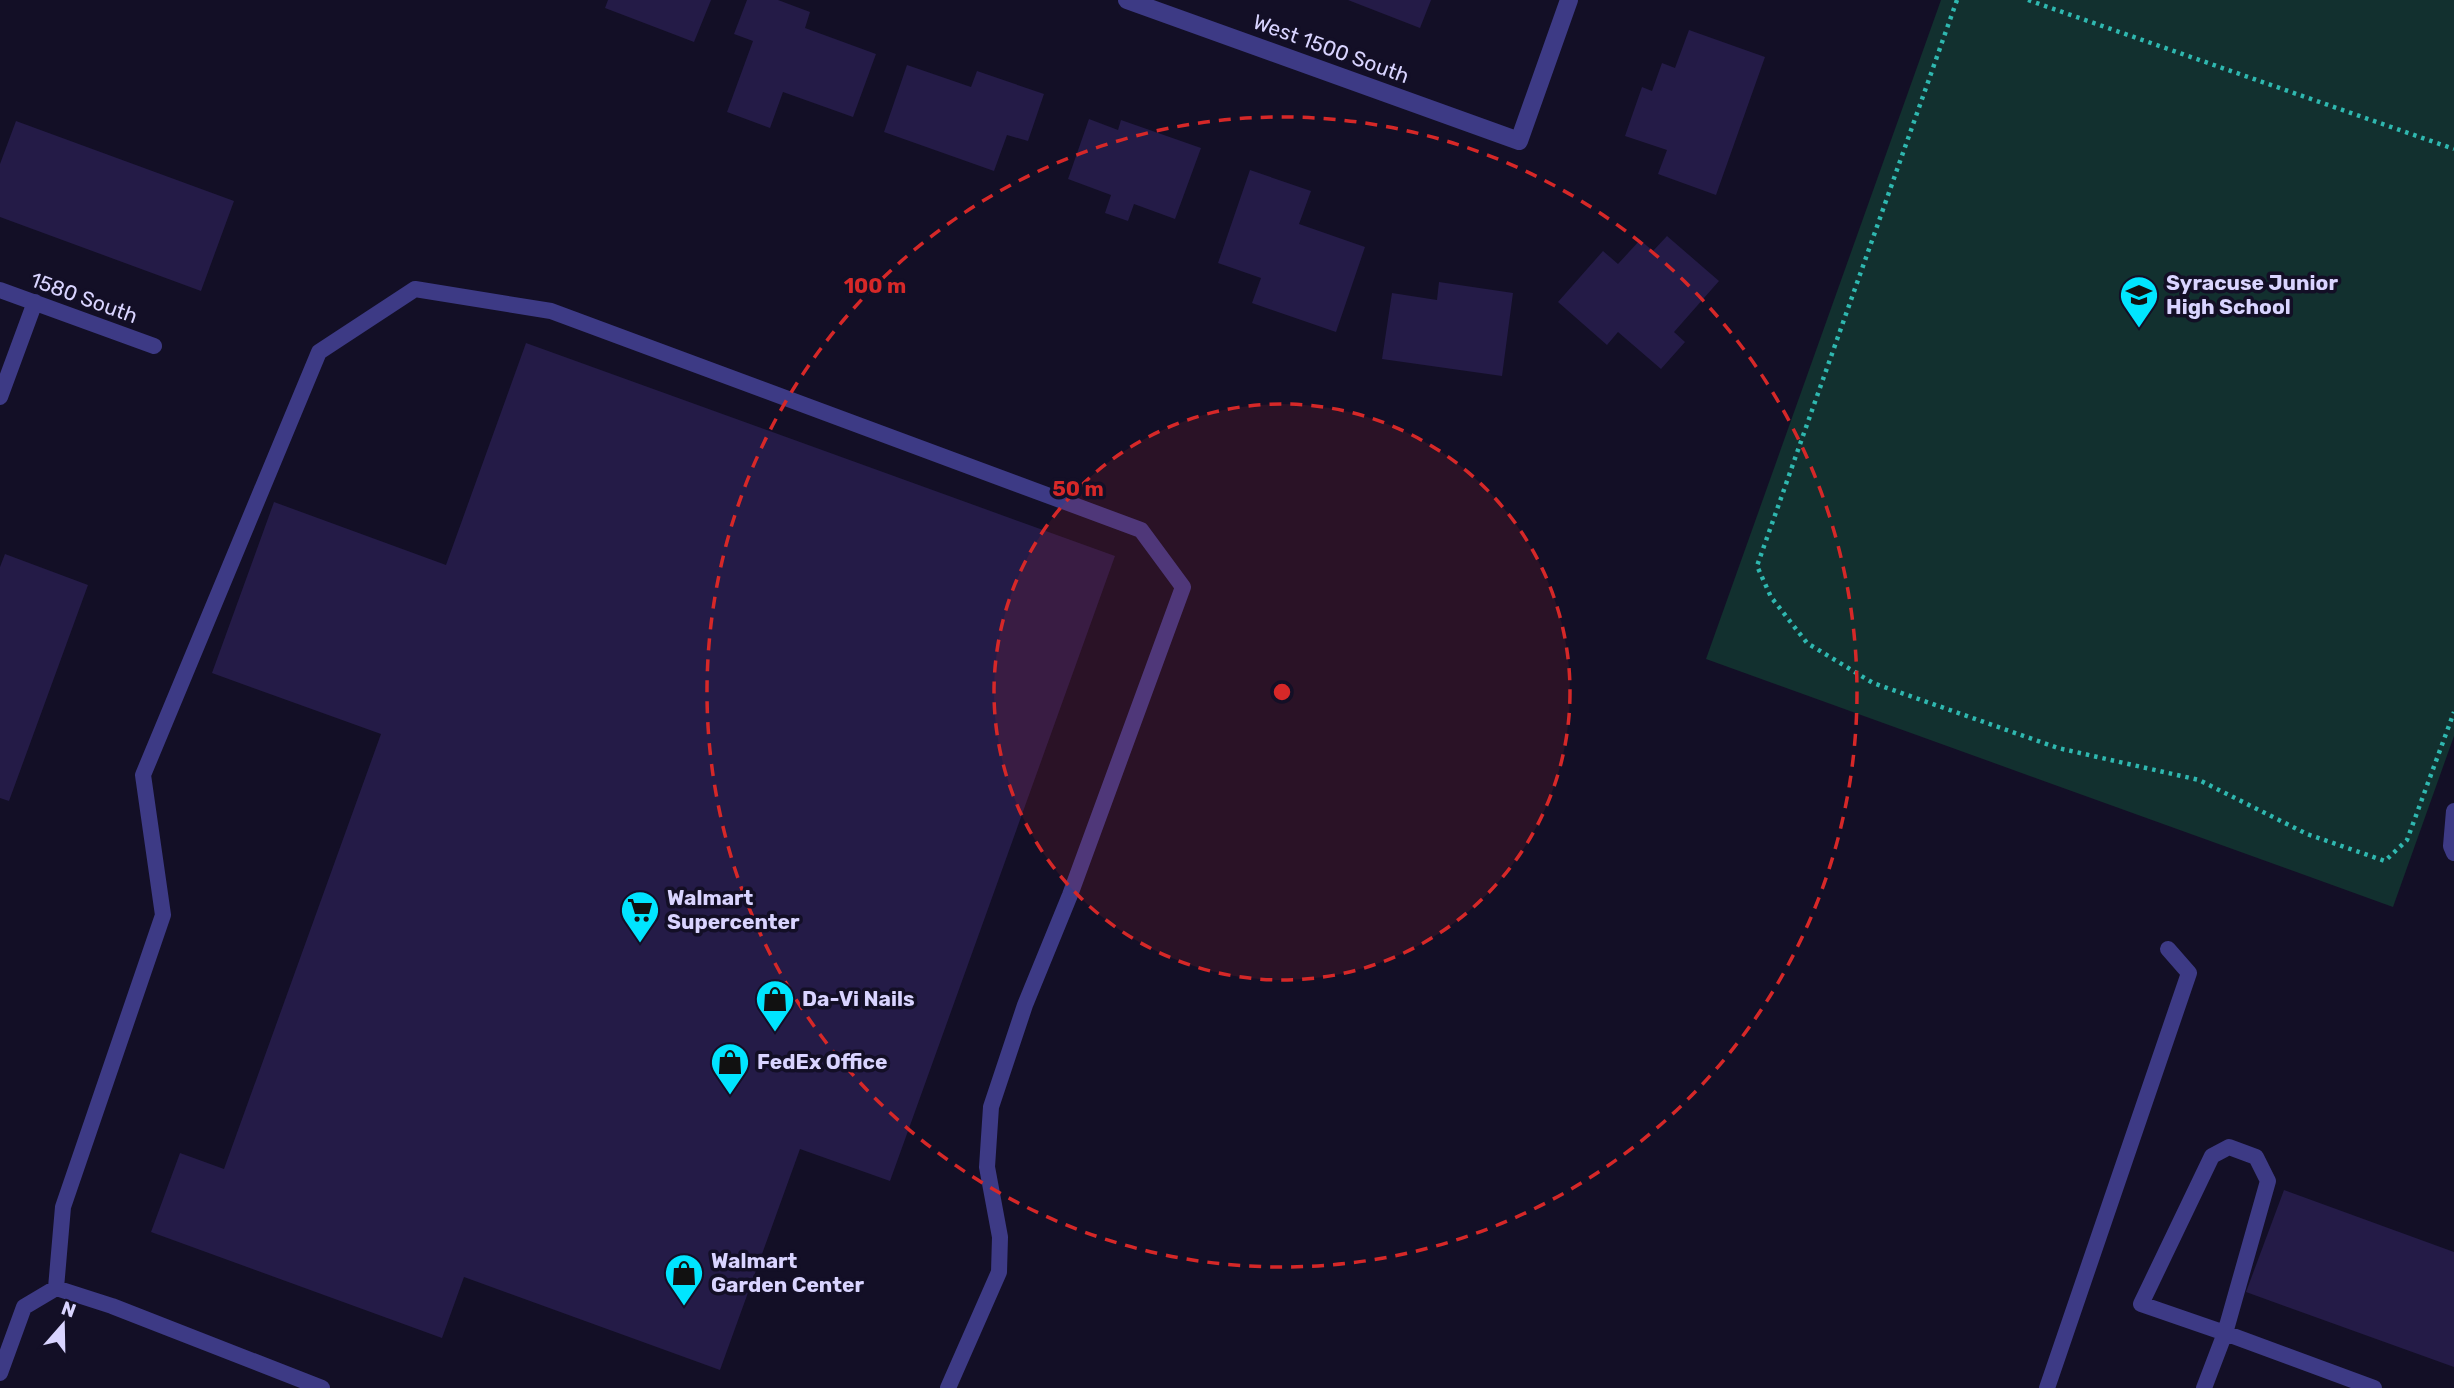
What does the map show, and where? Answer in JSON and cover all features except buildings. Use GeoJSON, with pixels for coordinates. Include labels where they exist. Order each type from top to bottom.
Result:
{"type":"FeatureCollection","features":[{"type":"Feature","properties":{"kind":"street","name":"West 1500 South"},"geometry":{"type":"LineString","coordinates":[[1127,0],[1519,141],[1569,0]]}},
{"type":"Feature","properties":{"kind":"lane"},"geometry":{"type":"LineString","coordinates":[[56,1289],[63,1207],[163,915],[143,775],[319,352],[415,289],[551,311],[1141,530],[1183,587],[1070,895],[1025,1005],[991,1107],[987,1167],[1000,1237],[999,1272],[948,1388]]}},
{"type":"Feature","properties":{"kind":"lane","name":"1580 South"},"geometry":{"type":"LineString","coordinates":[[0,290],[154,346]]}},
{"type":"Feature","properties":{"kind":"lane"},"geometry":{"type":"LineString","coordinates":[[0,397],[35,302]]}},
{"type":"Feature","properties":{"kind":"lane"},"geometry":{"type":"LineString","coordinates":[[2454,811],[2451,846],[2454,853]]}},
{"type":"Feature","properties":{"kind":"lane"},"geometry":{"type":"LineString","coordinates":[[2047,1388],[2189,973],[2168,949]]}},
{"type":"Feature","properties":{"kind":"lane"},"geometry":{"type":"LineString","coordinates":[[2204,1388],[2225,1333],[2268,1181],[2256,1157],[2229,1147],[2212,1156],[2141,1304],[2225,1333],[2374,1388]]}},
{"type":"Feature","properties":{"kind":"lane"},"geometry":{"type":"LineString","coordinates":[[0,1374],[24,1307],[56,1289],[112,1306],[322,1388]]}},
{"type":"Feature","properties":{"kind":"path"},"geometry":{"type":"LineString","coordinates":[[1957,0],[1758,566],[1772,597],[1807,643],[1873,683],[2058,748],[2199,780],[2307,834],[2385,861],[2407,840],[2454,712]]}},
{"type":"Feature","properties":{"kind":"path"},"geometry":{"type":"LineString","coordinates":[[2028,0],[2454,149]]}},
{"type":"Feature","properties":{"kind":"green space","name":"Syracuse Junior High School"},"geometry":{"type":"Polygon","coordinates":[[[1941,0],[2454,0],[2454,736],[2393,907],[1706,659],[1941,0]]]}},
{"type":"Feature","properties":{"kind":"place","name":"Syracuse Junior High School"},"geometry":{"type":"Point","coordinates":[2139,329]}},
{"type":"Feature","properties":{"kind":"place","name":"Walmart Supercenter"},"geometry":{"type":"Point","coordinates":[640,944]}},
{"type":"Feature","properties":{"kind":"place","name":"Da-Vi Nails"},"geometry":{"type":"Point","coordinates":[775,1033]}},
{"type":"Feature","properties":{"kind":"place","name":"FedEx Office"},"geometry":{"type":"Point","coordinates":[730,1096]}},
{"type":"Feature","properties":{"kind":"place","name":"Walmart Garden Center"},"geometry":{"type":"Point","coordinates":[684,1307]}}]}
